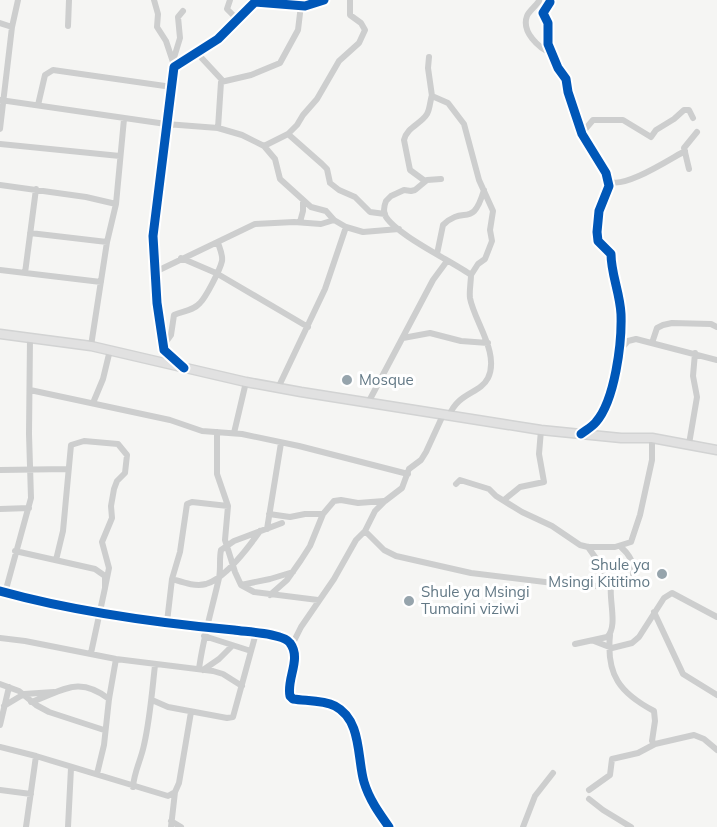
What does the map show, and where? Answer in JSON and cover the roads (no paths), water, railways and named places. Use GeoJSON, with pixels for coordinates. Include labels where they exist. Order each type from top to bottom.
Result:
{"type":"FeatureCollection","features":[{"type":"Feature","properties":{"kind":"highway"},"geometry":{"type":"LineString","coordinates":[[0,334],[91,346],[246,382],[368,403],[542,430],[621,438],[652,438],[717,450]]}},
{"type":"Feature","properties":{"kind":"street"},"geometry":{"type":"LineString","coordinates":[[0,129],[12,27],[18,0]]}},
{"type":"Feature","properties":{"kind":"street"},"geometry":{"type":"LineString","coordinates":[[68,26],[69,0]]}},
{"type":"Feature","properties":{"kind":"street"},"geometry":{"type":"LineString","coordinates":[[154,0],[158,14],[157,27],[166,41],[173,65]]}},
{"type":"Feature","properties":{"kind":"street"},"geometry":{"type":"LineString","coordinates":[[230,0],[227,9],[237,19]]}},
{"type":"Feature","properties":{"kind":"street"},"geometry":{"type":"LineString","coordinates":[[173,65],[218,39],[255,2],[312,5],[324,0]]}},
{"type":"Feature","properties":{"kind":"street"},"geometry":{"type":"LineString","coordinates":[[264,146],[288,134],[317,99],[339,61],[363,36],[364,25],[351,17],[350,0]]}},
{"type":"Feature","properties":{"kind":"street"},"geometry":{"type":"LineString","coordinates":[[551,53],[540,49],[526,26],[527,15],[539,1],[553,1]]}},
{"type":"Feature","properties":{"kind":"street"},"geometry":{"type":"LineString","coordinates":[[553,1],[543,15],[548,23],[548,44],[566,79],[582,133],[605,170],[609,181],[599,210],[597,232],[598,241],[611,254],[611,267],[621,312],[618,353],[610,393],[596,422],[581,434]]}},
{"type":"Feature","properties":{"kind":"street"},"geometry":{"type":"LineString","coordinates":[[218,128],[220,85],[223,81],[250,75],[280,63],[298,30],[297,4]]}},
{"type":"Feature","properties":{"kind":"street"},"geometry":{"type":"LineString","coordinates":[[183,11],[178,17],[180,38],[173,65],[153,236],[163,346],[165,352],[184,368]]}},
{"type":"Feature","properties":{"kind":"street"},"geometry":{"type":"LineString","coordinates":[[0,23],[12,27]]}},
{"type":"Feature","properties":{"kind":"street"},"geometry":{"type":"LineString","coordinates":[[197,53],[223,81]]}},
{"type":"Feature","properties":{"kind":"street"},"geometry":{"type":"LineString","coordinates":[[425,181],[410,170],[404,138],[425,116],[432,95],[428,68],[429,57]]}},
{"type":"Feature","properties":{"kind":"street"},"geometry":{"type":"LineString","coordinates":[[38,105],[45,75],[53,70],[172,87]]}},
{"type":"Feature","properties":{"kind":"street"},"geometry":{"type":"LineString","coordinates":[[389,827],[373,803],[364,781],[360,752],[351,723],[345,714],[328,704],[293,699],[289,692],[294,659],[292,645],[318,600],[334,579],[375,512],[402,488],[409,470],[421,460],[446,415],[456,402],[487,379],[488,343],[470,297],[471,275],[478,264],[485,259],[492,241],[490,226],[494,213],[478,180],[464,124],[448,103],[432,95]]}},
{"type":"Feature","properties":{"kind":"street"},"geometry":{"type":"LineString","coordinates":[[2,100],[166,124],[218,128],[242,135],[264,146],[275,159],[280,179],[311,207],[326,211],[334,220],[346,227],[363,232],[399,229]]}},
{"type":"Feature","properties":{"kind":"street"},"geometry":{"type":"LineString","coordinates":[[582,133],[593,120],[622,120],[652,137],[656,130],[684,110],[690,111],[693,118]]}},
{"type":"Feature","properties":{"kind":"street"},"geometry":{"type":"LineString","coordinates":[[91,346],[107,243],[116,204],[124,118]]}},
{"type":"Feature","properties":{"kind":"street"},"geometry":{"type":"LineString","coordinates":[[689,168],[685,146],[697,132]]}},
{"type":"Feature","properties":{"kind":"street"},"geometry":{"type":"LineString","coordinates":[[288,134],[322,164],[327,170],[330,183],[352,196],[370,212],[385,214]]}},
{"type":"Feature","properties":{"kind":"street"},"geometry":{"type":"LineString","coordinates":[[0,144],[120,156]]}},
{"type":"Feature","properties":{"kind":"street"},"geometry":{"type":"LineString","coordinates":[[609,181],[615,184],[630,180],[685,151]]}},
{"type":"Feature","properties":{"kind":"street"},"geometry":{"type":"LineString","coordinates":[[441,179],[425,181],[412,191],[404,189],[391,196],[384,204],[385,214],[390,222],[399,229],[471,275]]}},
{"type":"Feature","properties":{"kind":"street"},"geometry":{"type":"LineString","coordinates":[[0,185],[36,189],[116,204]]}},
{"type":"Feature","properties":{"kind":"street"},"geometry":{"type":"LineString","coordinates":[[25,273],[36,189]]}},
{"type":"Feature","properties":{"kind":"street"},"geometry":{"type":"LineString","coordinates":[[437,254],[443,225],[451,218],[473,213],[479,207],[484,190]]}},
{"type":"Feature","properties":{"kind":"street"},"geometry":{"type":"LineString","coordinates":[[300,222],[303,200]]}},
{"type":"Feature","properties":{"kind":"street"},"geometry":{"type":"LineString","coordinates":[[155,272],[260,223],[321,224],[334,220]]}},
{"type":"Feature","properties":{"kind":"street"},"geometry":{"type":"LineString","coordinates":[[278,388],[325,289],[346,227]]}},
{"type":"Feature","properties":{"kind":"street"},"geometry":{"type":"LineString","coordinates":[[30,233],[107,243]]}},
{"type":"Feature","properties":{"kind":"street"},"geometry":{"type":"LineString","coordinates":[[163,346],[171,335],[174,315],[190,310],[199,304],[221,264],[222,257],[218,243]]}},
{"type":"Feature","properties":{"kind":"street"},"geometry":{"type":"LineString","coordinates":[[181,258],[216,273],[308,327]]}},
{"type":"Feature","properties":{"kind":"street"},"geometry":{"type":"LineString","coordinates":[[368,403],[433,280],[447,261]]}},
{"type":"Feature","properties":{"kind":"street"},"geometry":{"type":"LineString","coordinates":[[0,270],[101,282]]}},
{"type":"Feature","properties":{"kind":"street"},"geometry":{"type":"LineString","coordinates":[[652,343],[657,328],[667,324],[707,324],[717,327]]}},
{"type":"Feature","properties":{"kind":"street"},"geometry":{"type":"LineString","coordinates":[[403,338],[430,333],[461,341],[488,343]]}},
{"type":"Feature","properties":{"kind":"street"},"geometry":{"type":"LineString","coordinates":[[30,338],[31,490],[29,508],[3,592],[48,603],[283,637],[292,645]]}},
{"type":"Feature","properties":{"kind":"street"},"geometry":{"type":"LineString","coordinates":[[618,353],[632,339],[717,360]]}},
{"type":"Feature","properties":{"kind":"street"},"geometry":{"type":"LineString","coordinates":[[93,403],[103,379],[110,350]]}},
{"type":"Feature","properties":{"kind":"street"},"geometry":{"type":"LineString","coordinates":[[690,444],[698,397],[693,376],[695,353]]}},
{"type":"Feature","properties":{"kind":"street"},"geometry":{"type":"LineString","coordinates":[[234,433],[246,382]]}},
{"type":"Feature","properties":{"kind":"street"},"geometry":{"type":"LineString","coordinates":[[30,390],[177,421],[202,431],[234,433],[340,456],[408,474]]}},
{"type":"Feature","properties":{"kind":"street"},"geometry":{"type":"LineString","coordinates":[[504,500],[520,487],[544,482],[539,454],[542,430]]}},
{"type":"Feature","properties":{"kind":"street"},"geometry":{"type":"LineString","coordinates":[[217,432],[217,474],[228,506],[226,544],[241,585],[254,592],[318,600]]}},
{"type":"Feature","properties":{"kind":"street"},"geometry":{"type":"LineString","coordinates":[[365,531],[381,548],[396,556],[471,573],[549,584],[623,587],[634,575],[631,542],[652,460],[652,438]]}},
{"type":"Feature","properties":{"kind":"street"},"geometry":{"type":"LineString","coordinates":[[56,560],[63,531],[70,448],[76,442],[114,442],[127,455],[125,473],[117,481],[114,489],[111,506],[112,518],[102,542],[109,568],[91,653]]}},
{"type":"Feature","properties":{"kind":"street"},"geometry":{"type":"LineString","coordinates":[[172,579],[200,585],[211,581],[233,566],[264,530],[279,466],[281,443]]}},
{"type":"Feature","properties":{"kind":"street"},"geometry":{"type":"LineString","coordinates":[[0,470],[68,469]]}},
{"type":"Feature","properties":{"kind":"street"},"geometry":{"type":"LineString","coordinates":[[456,484],[463,480],[482,486],[522,512],[588,547],[621,547],[631,542]]}},
{"type":"Feature","properties":{"kind":"street"},"geometry":{"type":"LineString","coordinates":[[270,595],[293,572],[310,546],[323,514],[334,501],[358,503],[385,501]]}},
{"type":"Feature","properties":{"kind":"street"},"geometry":{"type":"LineString","coordinates":[[167,622],[172,599],[172,579],[180,552],[187,504],[192,502],[228,506]]}},
{"type":"Feature","properties":{"kind":"street"},"geometry":{"type":"LineString","coordinates":[[0,509],[29,508]]}},
{"type":"Feature","properties":{"kind":"street"},"geometry":{"type":"LineString","coordinates":[[268,514],[290,517],[323,514]]}},
{"type":"Feature","properties":{"kind":"street"},"geometry":{"type":"LineString","coordinates":[[201,669],[204,636],[222,574],[220,553],[226,544],[282,523]]}},
{"type":"Feature","properties":{"kind":"street"},"geometry":{"type":"LineString","coordinates":[[588,547],[602,567],[607,582],[611,586]]}},
{"type":"Feature","properties":{"kind":"street"},"geometry":{"type":"LineString","coordinates":[[621,547],[632,558]]}},
{"type":"Feature","properties":{"kind":"street"},"geometry":{"type":"LineString","coordinates":[[15,550],[96,569],[105,576],[105,588]]}},
{"type":"Feature","properties":{"kind":"street"},"geometry":{"type":"LineString","coordinates":[[241,585],[293,572]]}},
{"type":"Feature","properties":{"kind":"street"},"geometry":{"type":"LineString","coordinates":[[222,574],[236,576]]}},
{"type":"Feature","properties":{"kind":"street"},"geometry":{"type":"LineString","coordinates":[[611,586],[609,597],[612,628],[609,663],[616,681],[640,705],[654,711],[652,741],[655,744]]}},
{"type":"Feature","properties":{"kind":"street"},"geometry":{"type":"LineString","coordinates":[[594,641],[609,648],[616,648],[635,640],[668,594],[672,593],[717,617]]}},
{"type":"Feature","properties":{"kind":"street"},"geometry":{"type":"LineString","coordinates":[[654,612],[683,674],[717,695]]}},
{"type":"Feature","properties":{"kind":"street"},"geometry":{"type":"LineString","coordinates":[[152,700],[168,707],[190,712],[233,717],[256,633]]}},
{"type":"Feature","properties":{"kind":"street"},"geometry":{"type":"LineString","coordinates":[[575,644],[594,641],[610,635]]}},
{"type":"Feature","properties":{"kind":"street"},"geometry":{"type":"LineString","coordinates":[[204,636],[251,651]]}},
{"type":"Feature","properties":{"kind":"street"},"geometry":{"type":"LineString","coordinates":[[0,638],[116,659],[201,669],[224,674],[242,686]]}},
{"type":"Feature","properties":{"kind":"street"},"geometry":{"type":"LineString","coordinates":[[201,669],[219,659],[232,646]]}},
{"type":"Feature","properties":{"kind":"street"},"geometry":{"type":"LineString","coordinates":[[97,774],[104,745],[116,659]]}},
{"type":"Feature","properties":{"kind":"street"},"geometry":{"type":"LineString","coordinates":[[133,787],[134,774],[143,752],[152,700],[155,665]]}},
{"type":"Feature","properties":{"kind":"street"},"geometry":{"type":"LineString","coordinates":[[0,684],[24,694],[31,702],[49,712],[105,730]]}},
{"type":"Feature","properties":{"kind":"street"},"geometry":{"type":"LineString","coordinates":[[31,702],[82,685],[92,688],[109,699]]}},
{"type":"Feature","properties":{"kind":"street"},"geometry":{"type":"LineString","coordinates":[[0,724],[9,687]]}},
{"type":"Feature","properties":{"kind":"street"},"geometry":{"type":"LineString","coordinates":[[4,706],[24,694],[57,692]]}},
{"type":"Feature","properties":{"kind":"street"},"geometry":{"type":"LineString","coordinates":[[181,827],[171,824],[190,712]]}},
{"type":"Feature","properties":{"kind":"street"},"geometry":{"type":"LineString","coordinates":[[589,790],[610,775],[612,759],[638,753],[655,744],[694,735],[717,750]]}},
{"type":"Feature","properties":{"kind":"street"},"geometry":{"type":"LineString","coordinates":[[0,747],[163,795],[172,795],[175,792]]}},
{"type":"Feature","properties":{"kind":"street"},"geometry":{"type":"LineString","coordinates":[[26,827],[36,756]]}},
{"type":"Feature","properties":{"kind":"street"},"geometry":{"type":"LineString","coordinates":[[68,827],[71,768]]}},
{"type":"Feature","properties":{"kind":"street"},"geometry":{"type":"LineString","coordinates":[[523,827],[535,796],[553,773]]}},
{"type":"Feature","properties":{"kind":"street"},"geometry":{"type":"LineString","coordinates":[[0,790],[31,794]]}},
{"type":"Feature","properties":{"kind":"street"},"geometry":{"type":"LineString","coordinates":[[589,799],[631,827]]}},
{"type":"Feature","properties":{"kind":"place","name":"Mosque"},"geometry":{"type":"Point","coordinates":[347,380]}},
{"type":"Feature","properties":{"kind":"place","name":"Shule ya Msingi Kititimo"},"geometry":{"type":"Point","coordinates":[662,574]}},
{"type":"Feature","properties":{"kind":"place","name":"Shule ya Msingi Tumaini viziwi"},"geometry":{"type":"Point","coordinates":[409,601]}}]}
